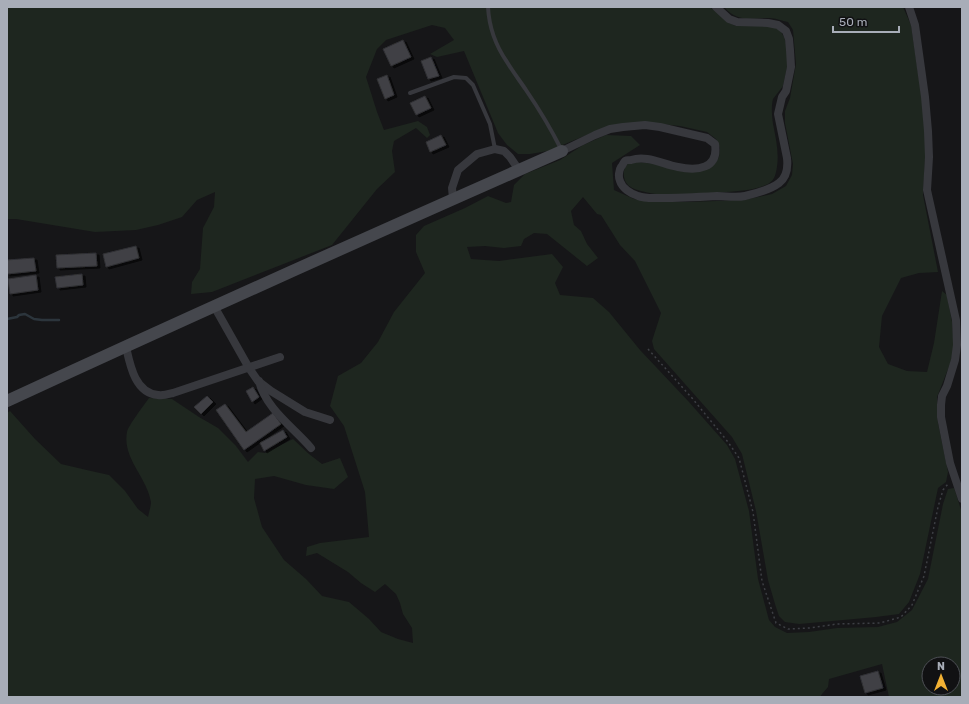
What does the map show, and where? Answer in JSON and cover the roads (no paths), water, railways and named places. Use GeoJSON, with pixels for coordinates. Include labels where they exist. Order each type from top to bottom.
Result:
{"type":"FeatureCollection","features":[{"type":"Feature","properties":{"kind":"street"},"geometry":{"type":"LineString","coordinates":[[7,401],[214,306],[610,129],[645,125],[660,127],[707,138],[715,144],[715,157],[712,163],[704,167],[678,167],[643,158],[637,158],[625,162],[619,170],[619,180],[622,186],[638,196],[649,198],[688,198],[744,196],[780,182],[786,174],[787,158],[778,114],[782,97],[786,91],[791,67],[789,39],[786,31],[778,25],[768,23],[736,22],[729,19],[716,7]]}},
{"type":"Feature","properties":{"kind":"street"},"geometry":{"type":"LineString","coordinates":[[909,7],[915,25],[925,97],[929,157],[927,190],[956,320],[957,345],[955,360],[947,386],[942,396],[941,405],[950,463],[962,500]]}},
{"type":"Feature","properties":{"kind":"street"},"geometry":{"type":"LineString","coordinates":[[453,199],[452,188],[458,170],[477,154],[495,149],[504,151],[519,170]]}},
{"type":"Feature","properties":{"kind":"street"},"geometry":{"type":"LineString","coordinates":[[214,306],[249,368],[259,381],[271,391],[305,412],[330,420]]}},
{"type":"Feature","properties":{"kind":"street"},"geometry":{"type":"LineString","coordinates":[[126,347],[136,380],[144,389],[150,393],[158,395],[173,393],[280,357]]}},
{"type":"Feature","properties":{"kind":"street"},"geometry":{"type":"LineString","coordinates":[[259,381],[261,390],[274,410],[311,448]]}},
{"type":"Feature","properties":{"kind":"lane"},"geometry":{"type":"LineString","coordinates":[[488,7],[492,31],[496,43],[506,62],[526,90],[552,132],[562,151]]}},
{"type":"Feature","properties":{"kind":"lane"},"geometry":{"type":"LineString","coordinates":[[410,93],[454,77],[466,78],[473,84],[490,124],[495,149]]}},
{"type":"Feature","properties":{"kind":"waterway"},"geometry":{"type":"LineString","coordinates":[[7,319],[25,314],[34,319],[59,320]]}}]}
